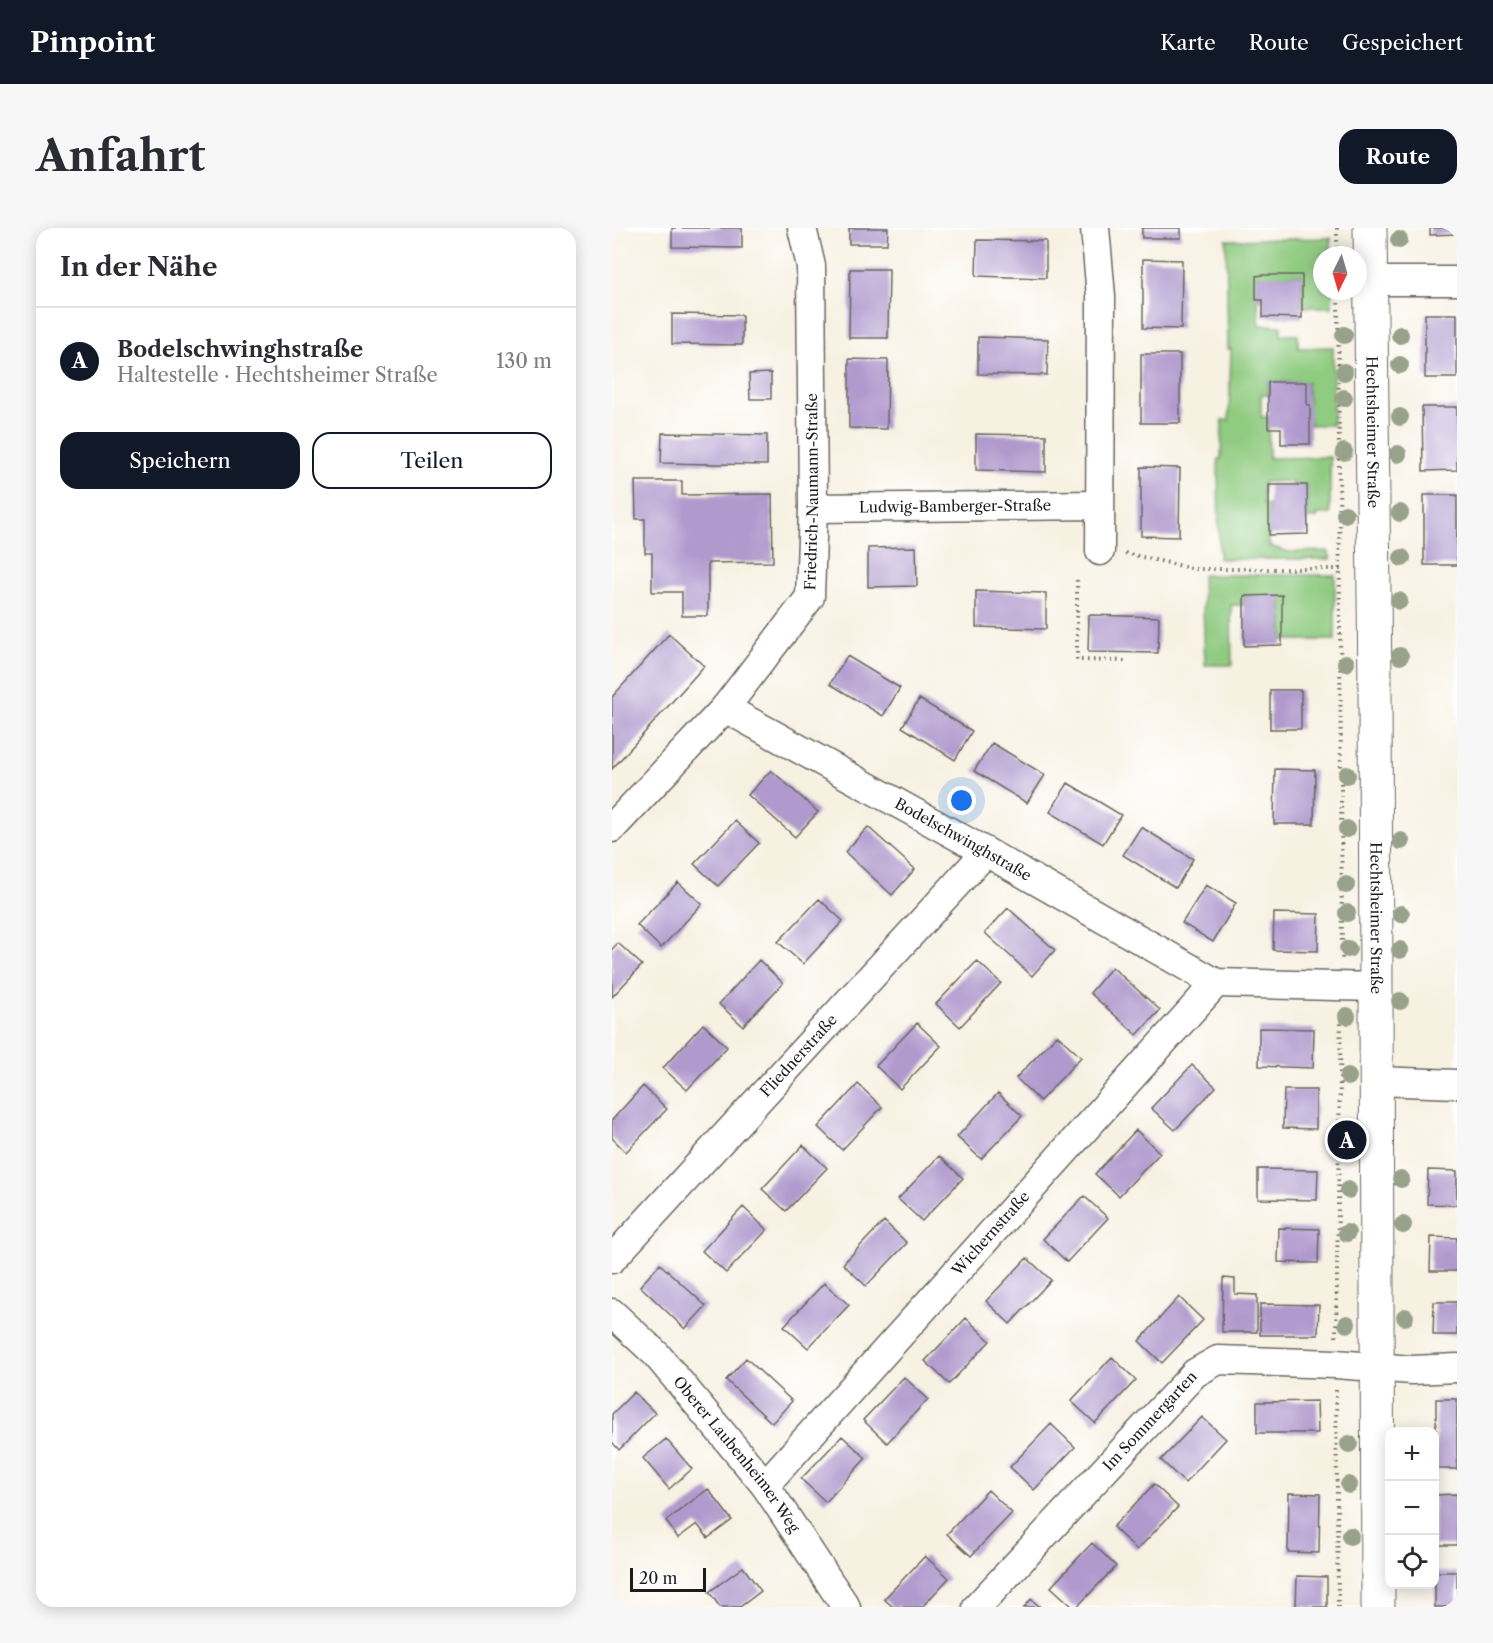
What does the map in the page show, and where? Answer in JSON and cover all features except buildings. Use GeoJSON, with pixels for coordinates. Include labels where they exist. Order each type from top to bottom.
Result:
{"type":"FeatureCollection","features":[{"type":"Feature","properties":{"kind":"street","name":"Friedrich-Naumann-Straße"},"geometry":{"type":"LineString","coordinates":[[614,821],[725,708],[810,597],[813,508],[811,266],[802,228]]}},
{"type":"Feature","properties":{"kind":"street"},"geometry":{"type":"LineString","coordinates":[[1095,228],[1101,296],[1099,505],[1108,551]]}},
{"type":"Feature","properties":{"kind":"street","name":"Hechtsheimer Straße"},"geometry":{"type":"LineString","coordinates":[[1370,228],[1375,544],[1378,1607]]}},
{"type":"Feature","properties":{"kind":"street"},"geometry":{"type":"LineString","coordinates":[[1371,281],[1457,281]]}},
{"type":"Feature","properties":{"kind":"street","name":"Ludwig-Bamberger-Straße"},"geometry":{"type":"LineString","coordinates":[[813,508],[1099,505]]}},
{"type":"Feature","properties":{"kind":"street","name":"Bodelschwinghstraße"},"geometry":{"type":"LineString","coordinates":[[725,708],[986,852],[1216,983],[1377,987]]}},
{"type":"Feature","properties":{"kind":"street","name":"Fliednerstraße"},"geometry":{"type":"LineString","coordinates":[[612,1259],[986,852]]}},
{"type":"Feature","properties":{"kind":"street","name":"Wichernstraße"},"geometry":{"type":"LineString","coordinates":[[765,1485],[1216,983]]}},
{"type":"Feature","properties":{"kind":"street"},"geometry":{"type":"LineString","coordinates":[[1377,1082],[1457,1084]]}},
{"type":"Feature","properties":{"kind":"street","name":"Oberer Laubenheimer Weg"},"geometry":{"type":"LineString","coordinates":[[612,1313],[656,1354],[765,1485],[846,1607]]}},
{"type":"Feature","properties":{"kind":"street","name":"Im Sommergarten"},"geometry":{"type":"LineString","coordinates":[[977,1607],[1195,1373],[1218,1360],[1336,1364],[1412,1370],[1457,1368]]}},
{"type":"Feature","properties":{"kind":"path"},"geometry":{"type":"LineString","coordinates":[[1337,228],[1337,246]]}},
{"type":"Feature","properties":{"kind":"path"},"geometry":{"type":"LineString","coordinates":[[1338,300],[1342,987],[1336,1364],[1338,1607]]}},
{"type":"Feature","properties":{"kind":"path"},"geometry":{"type":"LineString","coordinates":[[1108,551],[1195,569],[1351,568]]}},
{"type":"Feature","properties":{"kind":"path"},"geometry":{"type":"LineString","coordinates":[[1077,580],[1077,660],[1127,661]]}},
{"type":"Feature","properties":{"kind":"green space"},"geometry":{"type":"Polygon","coordinates":[[[1331,238],[1331,246],[1313,246],[1313,300],[1332,300],[1332,307],[1302,307],[1302,275],[1257,276],[1257,282],[1259,325],[1281,326],[1281,335],[1298,335],[1298,348],[1333,347],[1333,425],[1310,425],[1307,382],[1268,382],[1268,395],[1261,395],[1261,417],[1268,417],[1269,458],[1330,457],[1330,514],[1318,514],[1317,518],[1308,518],[1307,485],[1291,485],[1291,481],[1263,482],[1263,505],[1269,505],[1269,546],[1289,552],[1328,551],[1331,559],[1219,559],[1218,459],[1221,459],[1222,420],[1229,420],[1231,349],[1228,349],[1226,240],[1331,238]]]}},
{"type":"Feature","properties":{"kind":"green space"},"geometry":{"type":"Polygon","coordinates":[[[1202,575],[1335,575],[1335,640],[1283,640],[1282,596],[1244,596],[1244,605],[1231,605],[1232,665],[1205,665],[1202,575]]]}},
{"type":"Feature","properties":{"kind":"place","name":"Bodelschwinghstraße"},"geometry":{"type":"Point","coordinates":[1347,1140]}}]}
